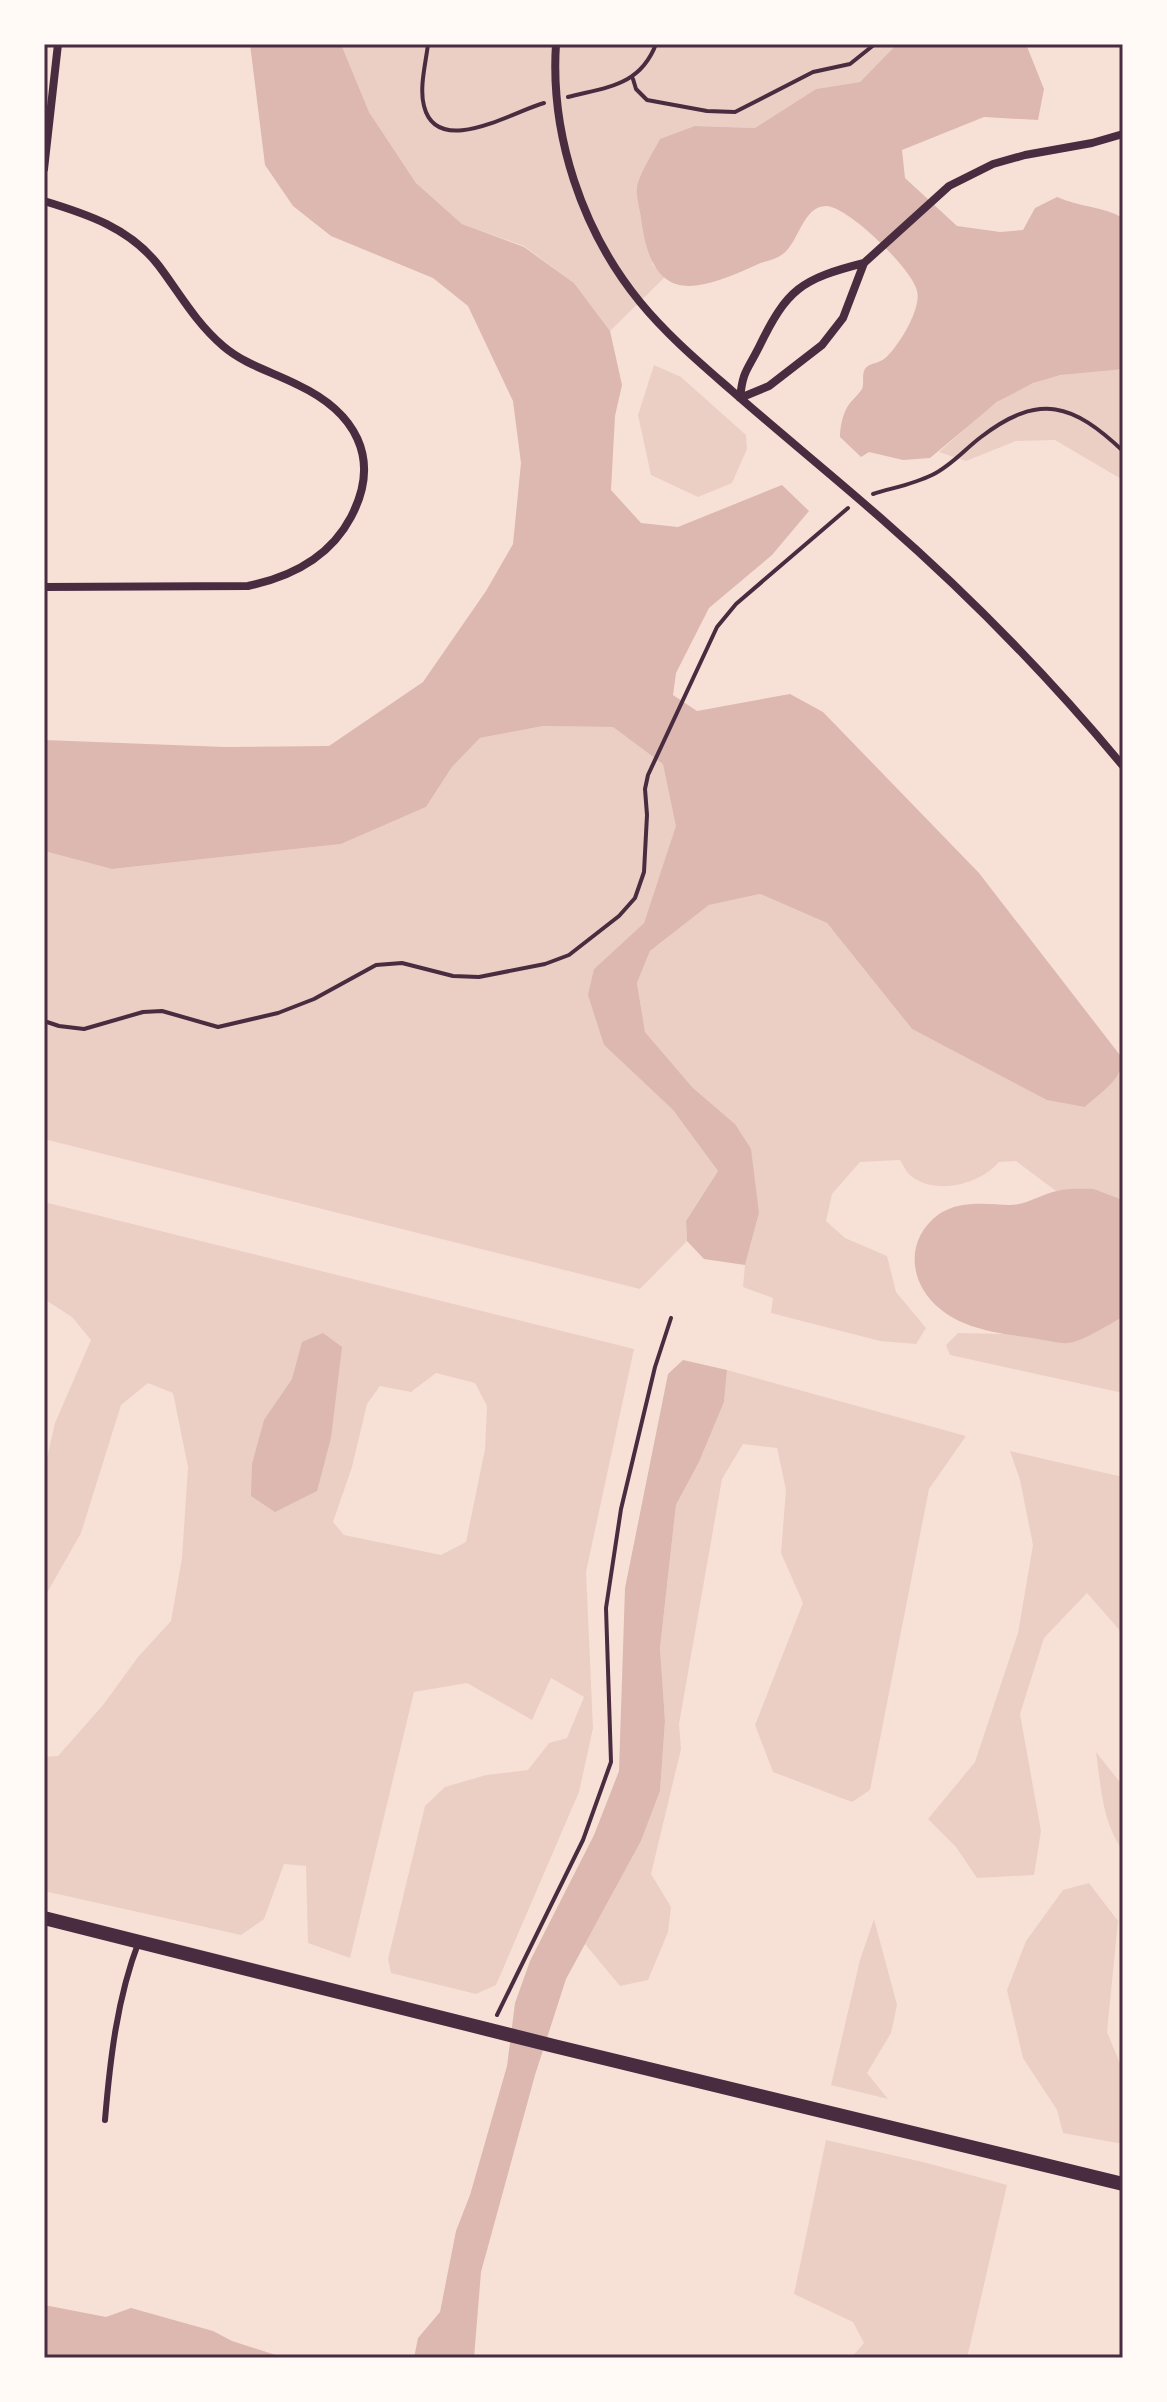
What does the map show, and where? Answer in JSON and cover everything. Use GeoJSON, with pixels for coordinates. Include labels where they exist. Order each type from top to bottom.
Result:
{"type":"FeatureCollection","features":[{"type":"Feature","properties":{"kind":"street"},"geometry":{"type":"LineString","coordinates":[[44,169],[58,44]]}},
{"type":"Feature","properties":{"kind":"street"},"geometry":{"type":"LineString","coordinates":[[556,44],[556,99],[562,139],[575,186],[616,268],[639,301],[674,340],[881,518],[987,615],[1050,680],[1123,766]]}},
{"type":"Feature","properties":{"kind":"street"},"geometry":{"type":"LineString","coordinates":[[740,398],[742,375],[773,317],[787,298],[811,281],[864,263],[937,196],[993,164],[1123,134]]}},
{"type":"Feature","properties":{"kind":"street"},"geometry":{"type":"LineString","coordinates":[[44,201],[87,214],[115,228],[137,244],[157,264],[208,333],[229,351],[258,369],[298,385],[324,400],[344,418],[356,435],[365,463],[364,481],[357,504],[332,544],[314,560],[272,581],[248,586],[44,587]]}},
{"type":"Feature","properties":{"kind":"street"},"geometry":{"type":"LineString","coordinates":[[740,398],[769,386],[822,345],[843,318],[864,263]]}},
{"type":"Feature","properties":{"kind":"street"},"geometry":{"type":"LineString","coordinates":[[44,1918],[1123,2184]]}},
{"type":"Feature","properties":{"kind":"lane"},"geometry":{"type":"LineString","coordinates":[[105,2120],[110,2055],[129,1967],[139,1941]]}},
{"type":"Feature","properties":{"kind":"path"},"geometry":{"type":"LineString","coordinates":[[428,44],[423,105],[430,121],[447,130],[470,131],[526,108],[633,79],[651,57],[656,44]]}},
{"type":"Feature","properties":{"kind":"path"},"geometry":{"type":"LineString","coordinates":[[633,79],[636,89],[647,100],[707,111],[735,112],[813,72],[850,64],[875,44]]}},
{"type":"Feature","properties":{"kind":"path"},"geometry":{"type":"LineString","coordinates":[[44,1021],[84,1029],[143,1012],[162,1011],[218,1027],[278,1013],[314,999],[376,965],[402,963],[453,976],[479,977],[545,964],[569,955],[619,916],[635,898],[644,872],[645,789],[684,696]]}},
{"type":"Feature","properties":{"kind":"path"},"geometry":{"type":"LineString","coordinates":[[490,2028],[583,1840],[611,1762],[606,1608],[621,1509],[655,1367],[671,1318]]}},
{"type":"Feature","properties":{"kind":"shaded area"},"geometry":{"type":"Polygon","coordinates":[[[250,44],[341,44],[369,112],[416,183],[462,224],[524,247],[574,283],[610,331],[622,385],[615,416],[611,490],[641,523],[678,527],[782,485],[809,511],[772,555],[709,608],[676,673],[673,695],[697,711],[790,694],[823,712],[979,873],[1123,1059],[1115,1080],[1085,1107],[1047,1100],[912,1029],[827,923],[760,894],[709,905],[650,951],[637,983],[645,1032],[693,1088],[735,1124],[751,1149],[759,1213],[745,1265],[704,1259],[687,1241],[686,1221],[718,1171],[673,1110],[604,1045],[588,995],[594,969],[644,923],[676,826],[663,764],[613,727],[543,726],[480,738],[452,767],[426,807],[341,844],[112,869],[44,851],[44,740],[225,747],[329,746],[423,682],[486,591],[513,544],[521,463],[513,401],[468,306],[433,278],[331,236],[293,206],[265,165],[250,44]]]}},
{"type":"Feature","properties":{"kind":"shaded area"},"geometry":{"type":"Polygon","coordinates":[[[341,44],[897,44],[860,82],[816,89],[755,128],[695,126],[652,264],[665,277],[610,331],[574,283],[524,246],[462,224],[416,183],[369,112],[341,44]]]}},
{"type":"Feature","properties":{"kind":"shaded area"},"geometry":{"type":"Polygon","coordinates":[[[897,44],[1026,44],[1044,89],[1038,120],[984,117],[902,150],[905,178],[957,226],[1000,232],[1023,230],[1035,208],[1057,197],[1123,218],[1123,369],[1061,375],[1033,383],[997,402],[930,458],[903,460],[869,452],[861,457],[840,437],[844,415],[862,389],[866,368],[890,354],[908,327],[916,307],[918,298],[913,281],[892,255],[849,216],[826,206],[812,212],[780,256],[712,282],[694,286],[678,285],[665,278],[654,265],[646,246],[637,192],[640,177],[660,139],[695,126],[755,128],[816,89],[860,82],[897,44]]]}},
{"type":"Feature","properties":{"kind":"shaded area"},"geometry":{"type":"Polygon","coordinates":[[[654,365],[681,377],[746,435],[747,449],[732,483],[698,497],[651,475],[638,415],[654,365]]]}},
{"type":"Feature","properties":{"kind":"shaded area"},"geometry":{"type":"Polygon","coordinates":[[[1117,367],[1123,369],[1123,480],[1055,440],[1016,441],[966,461],[939,452],[984,412],[1022,388],[1056,376],[1117,367]]]}},
{"type":"Feature","properties":{"kind":"shaded area"},"geometry":{"type":"Polygon","coordinates":[[[543,726],[613,727],[664,764],[677,826],[644,923],[594,969],[604,1045],[673,1110],[718,1171],[686,1221],[687,1241],[640,1289],[44,1139],[44,851],[112,869],[341,844],[426,807],[452,767],[480,738],[543,726]]]}},
{"type":"Feature","properties":{"kind":"shaded area"},"geometry":{"type":"Polygon","coordinates":[[[760,894],[827,923],[912,1029],[1047,1099],[1085,1107],[1123,1069],[1123,1200],[1094,1189],[1056,1191],[1016,1161],[999,1162],[981,1176],[945,1186],[921,1182],[910,1175],[900,1160],[860,1162],[832,1194],[826,1221],[845,1238],[887,1256],[896,1292],[926,1328],[916,1344],[880,1341],[771,1313],[773,1298],[743,1287],[745,1265],[759,1213],[735,1124],[693,1088],[645,1032],[637,983],[650,951],[709,905],[760,894]]]}},
{"type":"Feature","properties":{"kind":"shaded area"},"geometry":{"type":"Polygon","coordinates":[[[1094,1189],[1123,1200],[1123,1317],[1081,1340],[1059,1343],[988,1331],[962,1322],[939,1308],[921,1286],[916,1273],[916,1248],[928,1224],[939,1214],[965,1205],[1016,1205],[1051,1192],[1094,1189]]]}},
{"type":"Feature","properties":{"kind":"shaded area"},"geometry":{"type":"Polygon","coordinates":[[[44,1202],[634,1349],[586,1572],[593,1728],[579,1792],[496,1985],[476,1994],[391,1973],[388,1959],[425,1806],[445,1787],[486,1775],[528,1770],[549,1743],[567,1738],[584,1697],[551,1678],[532,1720],[467,1683],[414,1692],[350,1958],[308,1943],[306,1866],[284,1864],[264,1919],[241,1935],[44,1891],[44,1757],[58,1756],[171,1621],[182,1558],[188,1467],[173,1393],[148,1383],[121,1405],[81,1533],[44,1598],[44,1471],[55,1423],[91,1340],[72,1317],[44,1299],[44,1202]],[[436,1373],[411,1392],[380,1386],[367,1404],[352,1467],[333,1522],[344,1535],[441,1555],[466,1542],[485,1449],[487,1406],[475,1383],[436,1373]]]}},
{"type":"Feature","properties":{"kind":"shaded area"},"geometry":{"type":"Polygon","coordinates":[[[1123,1317],[1123,1393],[950,1355],[946,1345],[958,1333],[1004,1334],[1068,1343],[1123,1317]]]}},
{"type":"Feature","properties":{"kind":"shaded area"},"geometry":{"type":"Polygon","coordinates":[[[323,1333],[342,1347],[331,1438],[317,1491],[275,1512],[251,1496],[252,1464],[264,1420],[292,1379],[302,1342],[323,1333]]]}},
{"type":"Feature","properties":{"kind":"shaded area"},"geometry":{"type":"Polygon","coordinates":[[[683,1360],[727,1370],[724,1402],[699,1462],[676,1505],[660,1648],[665,1721],[660,1791],[641,1841],[566,1979],[535,2075],[481,2272],[474,2358],[414,2358],[418,2338],[440,2312],[456,2231],[470,2195],[507,2066],[515,2003],[530,1961],[594,1835],[619,1771],[625,1588],[668,1374],[683,1360]]]}},
{"type":"Feature","properties":{"kind":"shaded area"},"geometry":{"type":"Polygon","coordinates":[[[727,1370],[966,1436],[929,1489],[870,1790],[852,1802],[773,1772],[755,1725],[803,1603],[781,1553],[786,1490],[777,1448],[743,1444],[722,1479],[679,1724],[681,1749],[651,1874],[671,1907],[668,1932],[648,1980],[620,1986],[585,1944],[641,1841],[660,1791],[665,1721],[660,1648],[676,1505],[699,1462],[724,1402],[727,1370]]]}},
{"type":"Feature","properties":{"kind":"shaded area"},"geometry":{"type":"Polygon","coordinates":[[[1010,1451],[1123,1477],[1123,1634],[1087,1593],[1044,1638],[1020,1714],[1041,1831],[1034,1875],[977,1878],[956,1847],[928,1819],[975,1762],[1018,1633],[1033,1545],[1020,1480],[1010,1451]]]}},
{"type":"Feature","properties":{"kind":"shaded area"},"geometry":{"type":"Polygon","coordinates":[[[1096,1752],[1123,1786],[1123,1851],[1107,1816],[1096,1752]]]}},
{"type":"Feature","properties":{"kind":"shaded area"},"geometry":{"type":"Polygon","coordinates":[[[1089,1883],[1118,1921],[1107,2032],[1121,2066],[1123,2144],[1063,2133],[1057,2110],[1023,2058],[1007,1990],[1026,1941],[1063,1890],[1089,1883]]]}},
{"type":"Feature","properties":{"kind":"shaded area"},"geometry":{"type":"Polygon","coordinates":[[[874,1919],[897,2005],[891,2033],[867,2073],[888,2099],[831,2085],[860,1960],[874,1919]]]}},
{"type":"Feature","properties":{"kind":"shaded area"},"geometry":{"type":"Polygon","coordinates":[[[826,2140],[1007,2185],[967,2358],[851,2358],[864,2343],[853,2322],[794,2294],[826,2140]]]}},
{"type":"Feature","properties":{"kind":"shaded area"},"geometry":{"type":"Polygon","coordinates":[[[44,2305],[106,2317],[131,2308],[213,2331],[232,2341],[285,2358],[44,2358],[44,2305]]]}}]}
